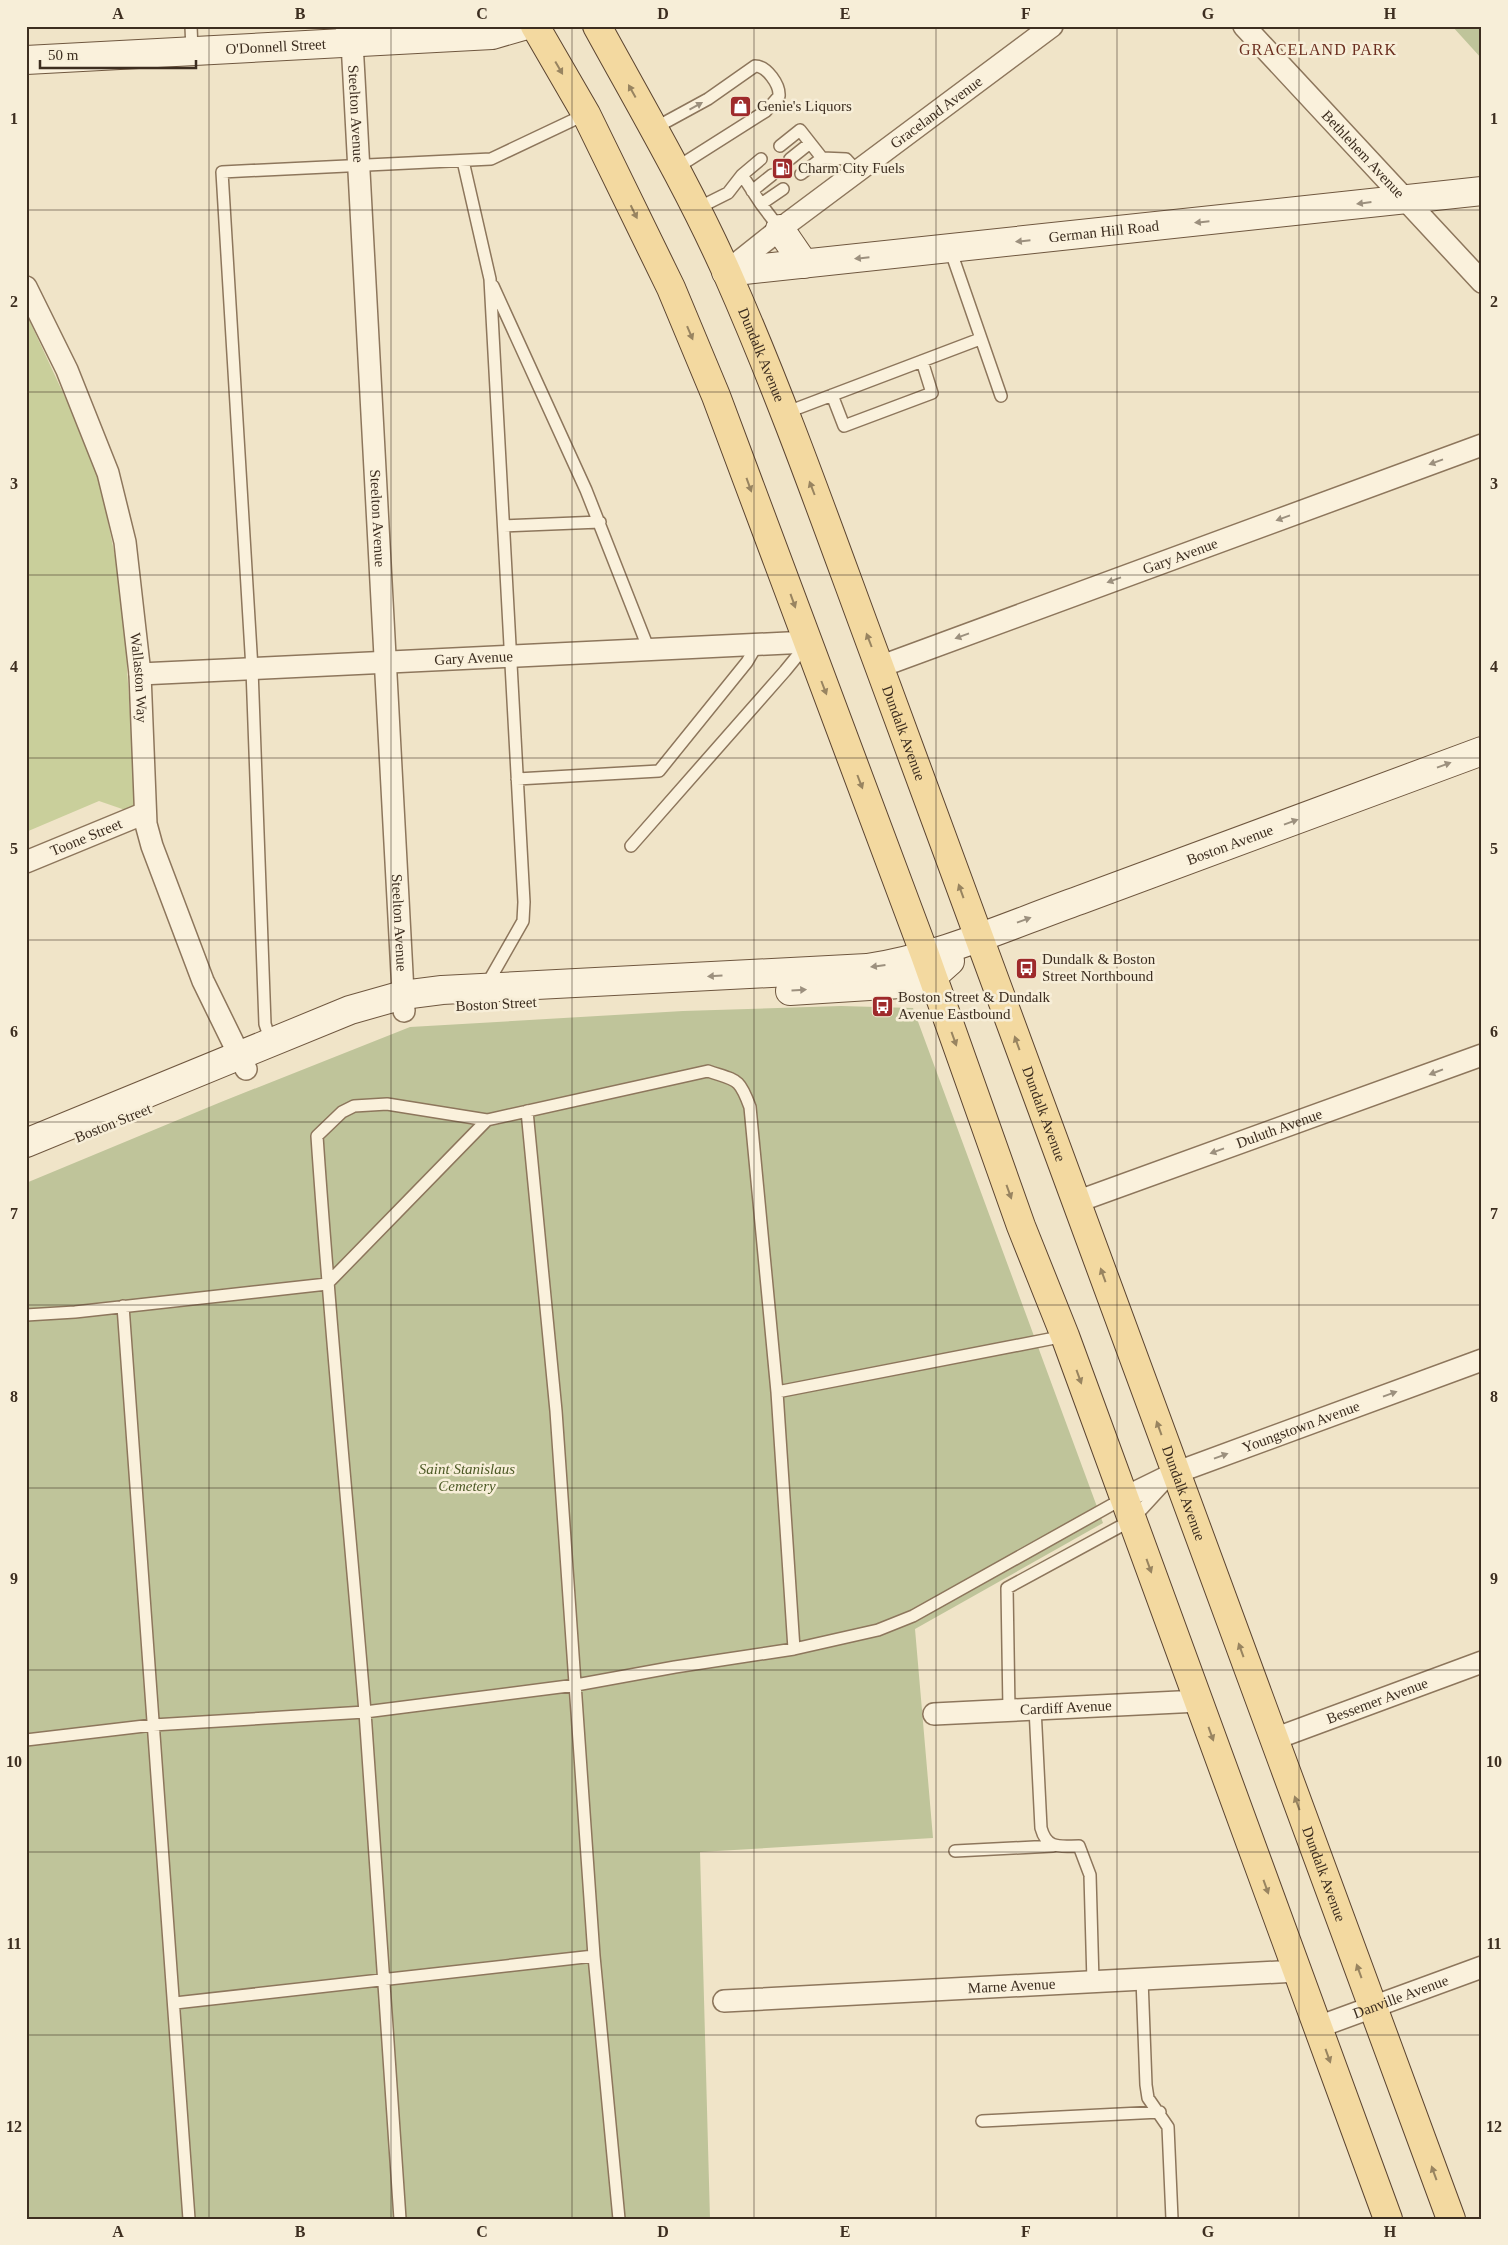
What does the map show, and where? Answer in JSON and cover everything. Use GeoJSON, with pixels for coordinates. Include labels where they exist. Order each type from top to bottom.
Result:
{"type":"FeatureCollection","features":[{"type":"Feature","properties":{"kind":"main road"},"geometry":{"type":"LineString","coordinates":[[535,26],[586,114],[675,297],[716,396],[929,966],[1021,1226],[1065,1336],[1388,2219]]}},
{"type":"Feature","properties":{"kind":"main road","name":"Dundalk Avenue"},"geometry":{"type":"LineString","coordinates":[[597,26],[676,168],[696,209],[726,272],[784,414],[879,666],[1451,2219]]}},
{"type":"Feature","properties":{"kind":"street","name":"O'Donnell Street"},"geometry":{"type":"LineString","coordinates":[[26,60],[192,39],[349,35],[492,35],[523,26]]}},
{"type":"Feature","properties":{"kind":"street","name":"Graceland Avenue"},"geometry":{"type":"LineString","coordinates":[[726,272],[1052,26]]}},
{"type":"Feature","properties":{"kind":"street","name":"Bethlehem Avenue"},"geometry":{"type":"LineString","coordinates":[[1244,26],[1482,282]]}},
{"type":"Feature","properties":{"kind":"street","name":"Steelton Avenue"},"geometry":{"type":"LineString","coordinates":[[349,35],[359,166],[404,1003]]}},
{"type":"Feature","properties":{"kind":"street","name":"German Hill Road"},"geometry":{"type":"LineString","coordinates":[[726,272],[1482,191]]}},
{"type":"Feature","properties":{"kind":"street"},"geometry":{"type":"LineString","coordinates":[[780,230],[804,264]]}},
{"type":"Feature","properties":{"kind":"street","name":"Wallaston Way"},"geometry":{"type":"LineString","coordinates":[[26,287],[68,370],[108,473],[125,542],[140,674],[145,813],[152,846],[203,981],[243,1062]]}},
{"type":"Feature","properties":{"kind":"street","name":"Gary Avenue"},"geometry":{"type":"LineString","coordinates":[[879,666],[1482,445]]}},
{"type":"Feature","properties":{"kind":"street","name":"Gary Avenue"},"geometry":{"type":"LineString","coordinates":[[140,674],[808,642]]}},
{"type":"Feature","properties":{"kind":"street","name":"Boston Avenue"},"geometry":{"type":"LineString","coordinates":[[929,966],[978,937],[1482,751]]}},
{"type":"Feature","properties":{"kind":"street","name":"Toone Street"},"geometry":{"type":"LineString","coordinates":[[26,862],[145,813]]}},
{"type":"Feature","properties":{"kind":"street","name":"Boston Street"},"geometry":{"type":"LineString","coordinates":[[243,1062],[271,1042],[350,1010],[404,1003],[486,988],[867,968],[896,964],[929,966]]}},
{"type":"Feature","properties":{"kind":"street","name":"Boston Street"},"geometry":{"type":"LineString","coordinates":[[27,1152],[243,1062],[354,1024],[404,1003],[458,1006],[870,987],[901,984],[929,966]]}},
{"type":"Feature","properties":{"kind":"street","name":"Duluth Avenue"},"geometry":{"type":"LineString","coordinates":[[1076,1202],[1482,1055]]}},
{"type":"Feature","properties":{"kind":"street","name":"Youngstown Avenue"},"geometry":{"type":"LineString","coordinates":[[1128,1509],[1175,1473],[1482,1360]]}},
{"type":"Feature","properties":{"kind":"street","name":"Bessemer Avenue"},"geometry":{"type":"LineString","coordinates":[[1274,1739],[1482,1662]]}},
{"type":"Feature","properties":{"kind":"street","name":"Cardiff Avenue"},"geometry":{"type":"LineString","coordinates":[[934,1714],[1198,1702]]}},
{"type":"Feature","properties":{"kind":"street","name":"Danville Avenue"},"geometry":{"type":"LineString","coordinates":[[1318,2027],[1482,1966]]}},
{"type":"Feature","properties":{"kind":"street","name":"Marne Avenue"},"geometry":{"type":"LineString","coordinates":[[724,2001],[1297,1971]]}},
{"type":"Feature","properties":{"kind":"lane"},"geometry":{"type":"LineString","coordinates":[[653,129],[708,99],[755,66],[763,69],[778,86],[779,96],[766,111],[676,168]]}},
{"type":"Feature","properties":{"kind":"lane"},"geometry":{"type":"LineString","coordinates":[[271,1042],[265,1024],[252,669],[222,172],[491,159],[586,114]]}},
{"type":"Feature","properties":{"kind":"lane"},"geometry":{"type":"LineString","coordinates":[[780,146],[800,130],[822,158]]}},
{"type":"Feature","properties":{"kind":"lane"},"geometry":{"type":"LineString","coordinates":[[790,159],[810,143]]}},
{"type":"Feature","properties":{"kind":"lane"},"geometry":{"type":"LineString","coordinates":[[801,174],[822,158],[846,159],[858,172]]}},
{"type":"Feature","properties":{"kind":"lane"},"geometry":{"type":"LineString","coordinates":[[696,209],[728,193],[742,175],[761,159]]}},
{"type":"Feature","properties":{"kind":"lane"},"geometry":{"type":"LineString","coordinates":[[463,161],[490,280],[524,902],[523,921],[486,988]]}},
{"type":"Feature","properties":{"kind":"lane"},"geometry":{"type":"LineString","coordinates":[[742,175],[780,230]]}},
{"type":"Feature","properties":{"kind":"lane"},"geometry":{"type":"LineString","coordinates":[[752,191],[772,175]]}},
{"type":"Feature","properties":{"kind":"lane"},"geometry":{"type":"LineString","coordinates":[[761,204],[783,189]]}},
{"type":"Feature","properties":{"kind":"lane"},"geometry":{"type":"LineString","coordinates":[[950,249],[1001,396]]}},
{"type":"Feature","properties":{"kind":"lane"},"geometry":{"type":"LineString","coordinates":[[490,280],[600,522],[650,650]]}},
{"type":"Feature","properties":{"kind":"lane"},"geometry":{"type":"LineString","coordinates":[[784,414],[980,339]]}},
{"type":"Feature","properties":{"kind":"lane"},"geometry":{"type":"LineString","coordinates":[[832,395],[844,426],[932,393],[922,361]]}},
{"type":"Feature","properties":{"kind":"lane"},"geometry":{"type":"LineString","coordinates":[[504,526],[600,522]]}},
{"type":"Feature","properties":{"kind":"lane"},"geometry":{"type":"LineString","coordinates":[[631,846],[785,671],[808,642]]}},
{"type":"Feature","properties":{"kind":"lane"},"geometry":{"type":"LineString","coordinates":[[517,779],[659,771],[747,662],[757,645]]}},
{"type":"Feature","properties":{"kind":"lane"},"geometry":{"type":"LineString","coordinates":[[400,2219],[385,1979],[365,1712],[327,1284],[317,1136],[342,1112],[354,1106],[387,1104],[487,1120],[708,1071],[735,1081],[742,1086],[750,1107],[777,1392],[794,1650]]}},
{"type":"Feature","properties":{"kind":"lane"},"geometry":{"type":"LineString","coordinates":[[527,1111],[556,1411],[594,1956],[619,2219]]}},
{"type":"Feature","properties":{"kind":"lane"},"geometry":{"type":"LineString","coordinates":[[26,1315],[327,1284],[487,1120]]}},
{"type":"Feature","properties":{"kind":"lane"},"geometry":{"type":"LineString","coordinates":[[123,1306],[175,2003],[189,2219]]}},
{"type":"Feature","properties":{"kind":"lane"},"geometry":{"type":"LineString","coordinates":[[777,1392],[1065,1336]]}},
{"type":"Feature","properties":{"kind":"lane"},"geometry":{"type":"LineString","coordinates":[[26,1740],[153,1725],[365,1712],[576,1685],[675,1667],[794,1650],[878,1630],[913,1616],[1128,1509]]}},
{"type":"Feature","properties":{"kind":"lane"},"geometry":{"type":"LineString","coordinates":[[1009,1710],[1007,1588],[1128,1509]]}},
{"type":"Feature","properties":{"kind":"lane"},"geometry":{"type":"LineString","coordinates":[[1035,1708],[1041,1828],[1044,1839],[1053,1846]]}},
{"type":"Feature","properties":{"kind":"lane"},"geometry":{"type":"LineString","coordinates":[[955,1851],[1079,1846],[1090,1875],[1093,1982]]}},
{"type":"Feature","properties":{"kind":"lane"},"geometry":{"type":"LineString","coordinates":[[175,2003],[594,1956]]}},
{"type":"Feature","properties":{"kind":"lane"},"geometry":{"type":"LineString","coordinates":[[1142,1979],[1146,2085],[1148,2098],[1160,2112],[1168,2127],[1172,2219]]}},
{"type":"Feature","properties":{"kind":"lane"},"geometry":{"type":"LineString","coordinates":[[982,2121],[1160,2112]]}},
{"type":"Feature","properties":{"kind":"green space"},"geometry":{"type":"Polygon","coordinates":[[[1452,26],[1482,26],[1482,59],[1452,26]]]}},
{"type":"Feature","properties":{"kind":"green space"},"geometry":{"type":"Polygon","coordinates":[[[26,313],[89,449],[101,489],[126,608],[127,669],[136,802],[132,810],[128,811],[99,801],[26,832],[26,313]]]}},
{"type":"Feature","properties":{"kind":"green space","name":"Saint Stanislaus Cemetery"},"geometry":{"type":"Polygon","coordinates":[[[841,1006],[913,1008],[1103,1523],[915,1629],[933,1838],[700,1852],[710,2219],[26,2219],[26,1183],[221,1102],[410,1027],[683,1011],[841,1006]]]}},
{"type":"Feature","properties":{"kind":"place","name":"Genie's Liquors"},"geometry":{"type":"Point","coordinates":[741,106]}},
{"type":"Feature","properties":{"kind":"place","name":"Charm City Fuels"},"geometry":{"type":"Point","coordinates":[782,168]}},
{"type":"Feature","properties":{"kind":"place","name":"Dundalk & Boston Street Northbound"},"geometry":{"type":"Point","coordinates":[1026,968]}},
{"type":"Feature","properties":{"kind":"place","name":"Boston Street & Dundalk Avenue Eastbound"},"geometry":{"type":"Point","coordinates":[882,1006]}},
{"type":"Feature","properties":{"kind":"district","name":"GRACELAND PARK"},"geometry":{"type":"Point","coordinates":[1318,49]}}]}
